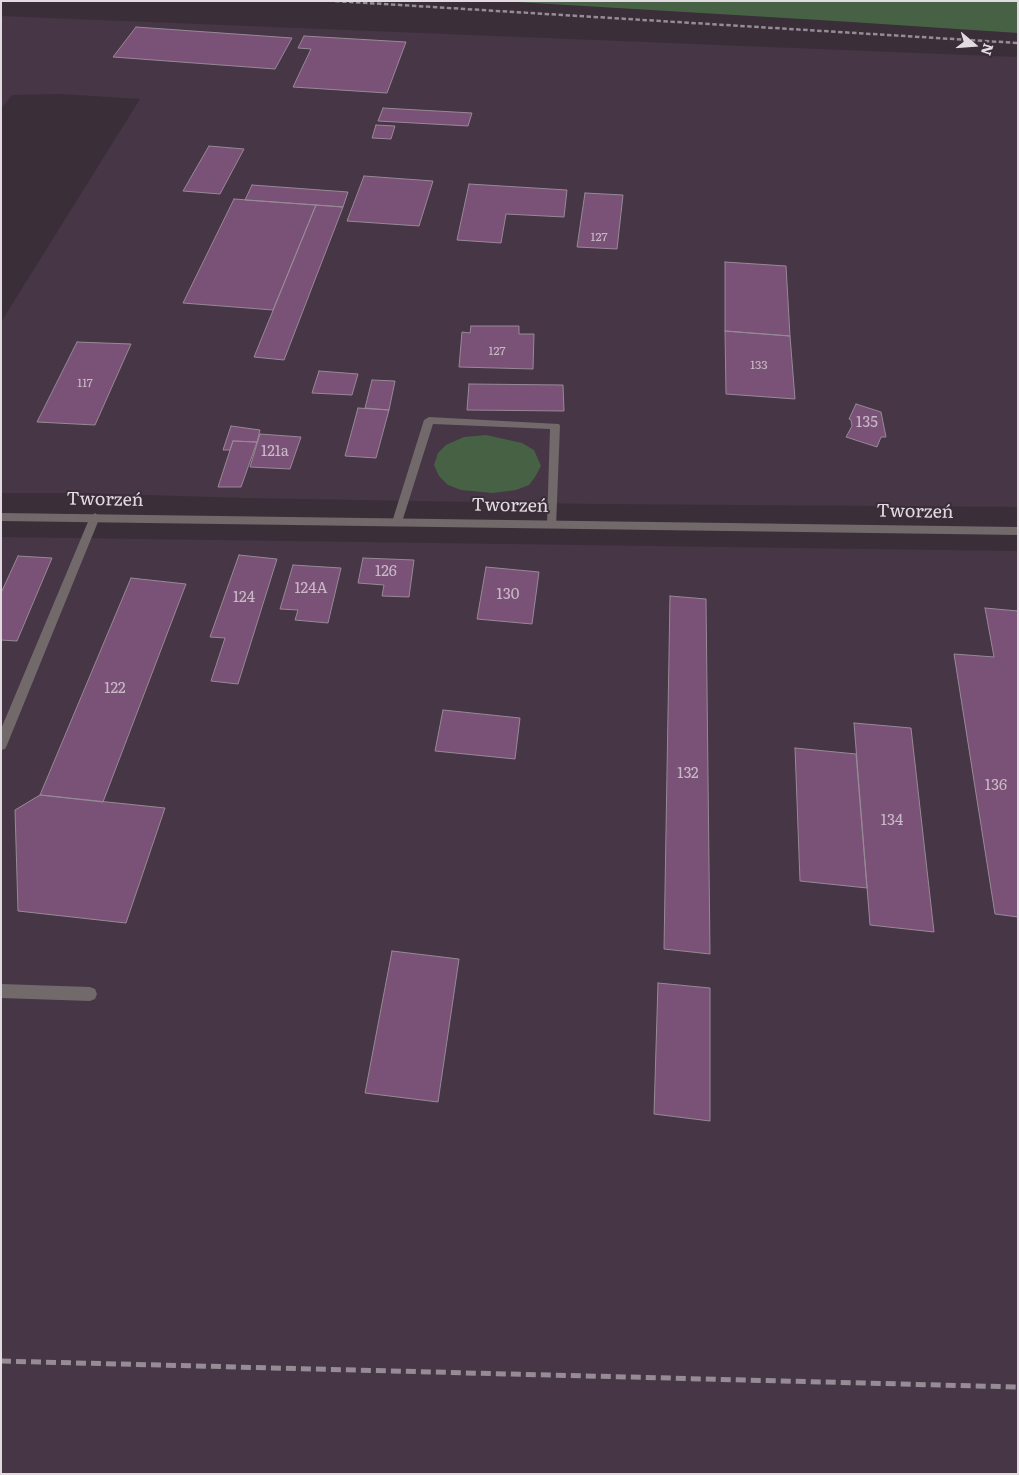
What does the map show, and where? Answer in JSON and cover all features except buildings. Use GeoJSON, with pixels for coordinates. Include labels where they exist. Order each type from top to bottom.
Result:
{"type":"FeatureCollection","features":[{"type":"Feature","properties":{"kind":"street"},"geometry":{"type":"LineString","coordinates":[[397,522],[429,420],[555,426],[552,524]]}},
{"type":"Feature","properties":{"kind":"street","name":"Tworzeń"},"geometry":{"type":"LineString","coordinates":[[1,517],[1018,531]]}},
{"type":"Feature","properties":{"kind":"street"},"geometry":{"type":"LineString","coordinates":[[1,745],[95,517]]}},
{"type":"Feature","properties":{"kind":"street"},"geometry":{"type":"LineString","coordinates":[[1,991],[90,994]]}},
{"type":"Feature","properties":{"kind":"shaded area"},"geometry":{"type":"Polygon","coordinates":[[[1,16],[1018,57],[1018,507],[591,504],[1,493],[1,322],[140,99],[61,94],[12,95],[1,109],[1,16]]]}},
{"type":"Feature","properties":{"kind":"shaded area"},"geometry":{"type":"Polygon","coordinates":[[[1,537],[1018,551],[1018,1474],[1,1474],[1,537]]]}},
{"type":"Feature","properties":{"kind":"green space"},"geometry":{"type":"Polygon","coordinates":[[[500,1],[1018,1],[1018,33],[836,21],[500,1]]]}},
{"type":"Feature","properties":{"kind":"green space"},"geometry":{"type":"Polygon","coordinates":[[[486,435],[522,443],[534,450],[541,466],[529,485],[516,490],[493,493],[461,490],[448,485],[439,476],[434,465],[438,453],[446,445],[464,437],[486,435]]]}},
{"type":"Feature","properties":{"kind":"railway"},"geometry":{"type":"LineString","coordinates":[[335,1],[1018,43]]}},
{"type":"Feature","properties":{"kind":"railway"},"geometry":{"type":"LineString","coordinates":[[1,1361],[1018,1387]]}}]}
